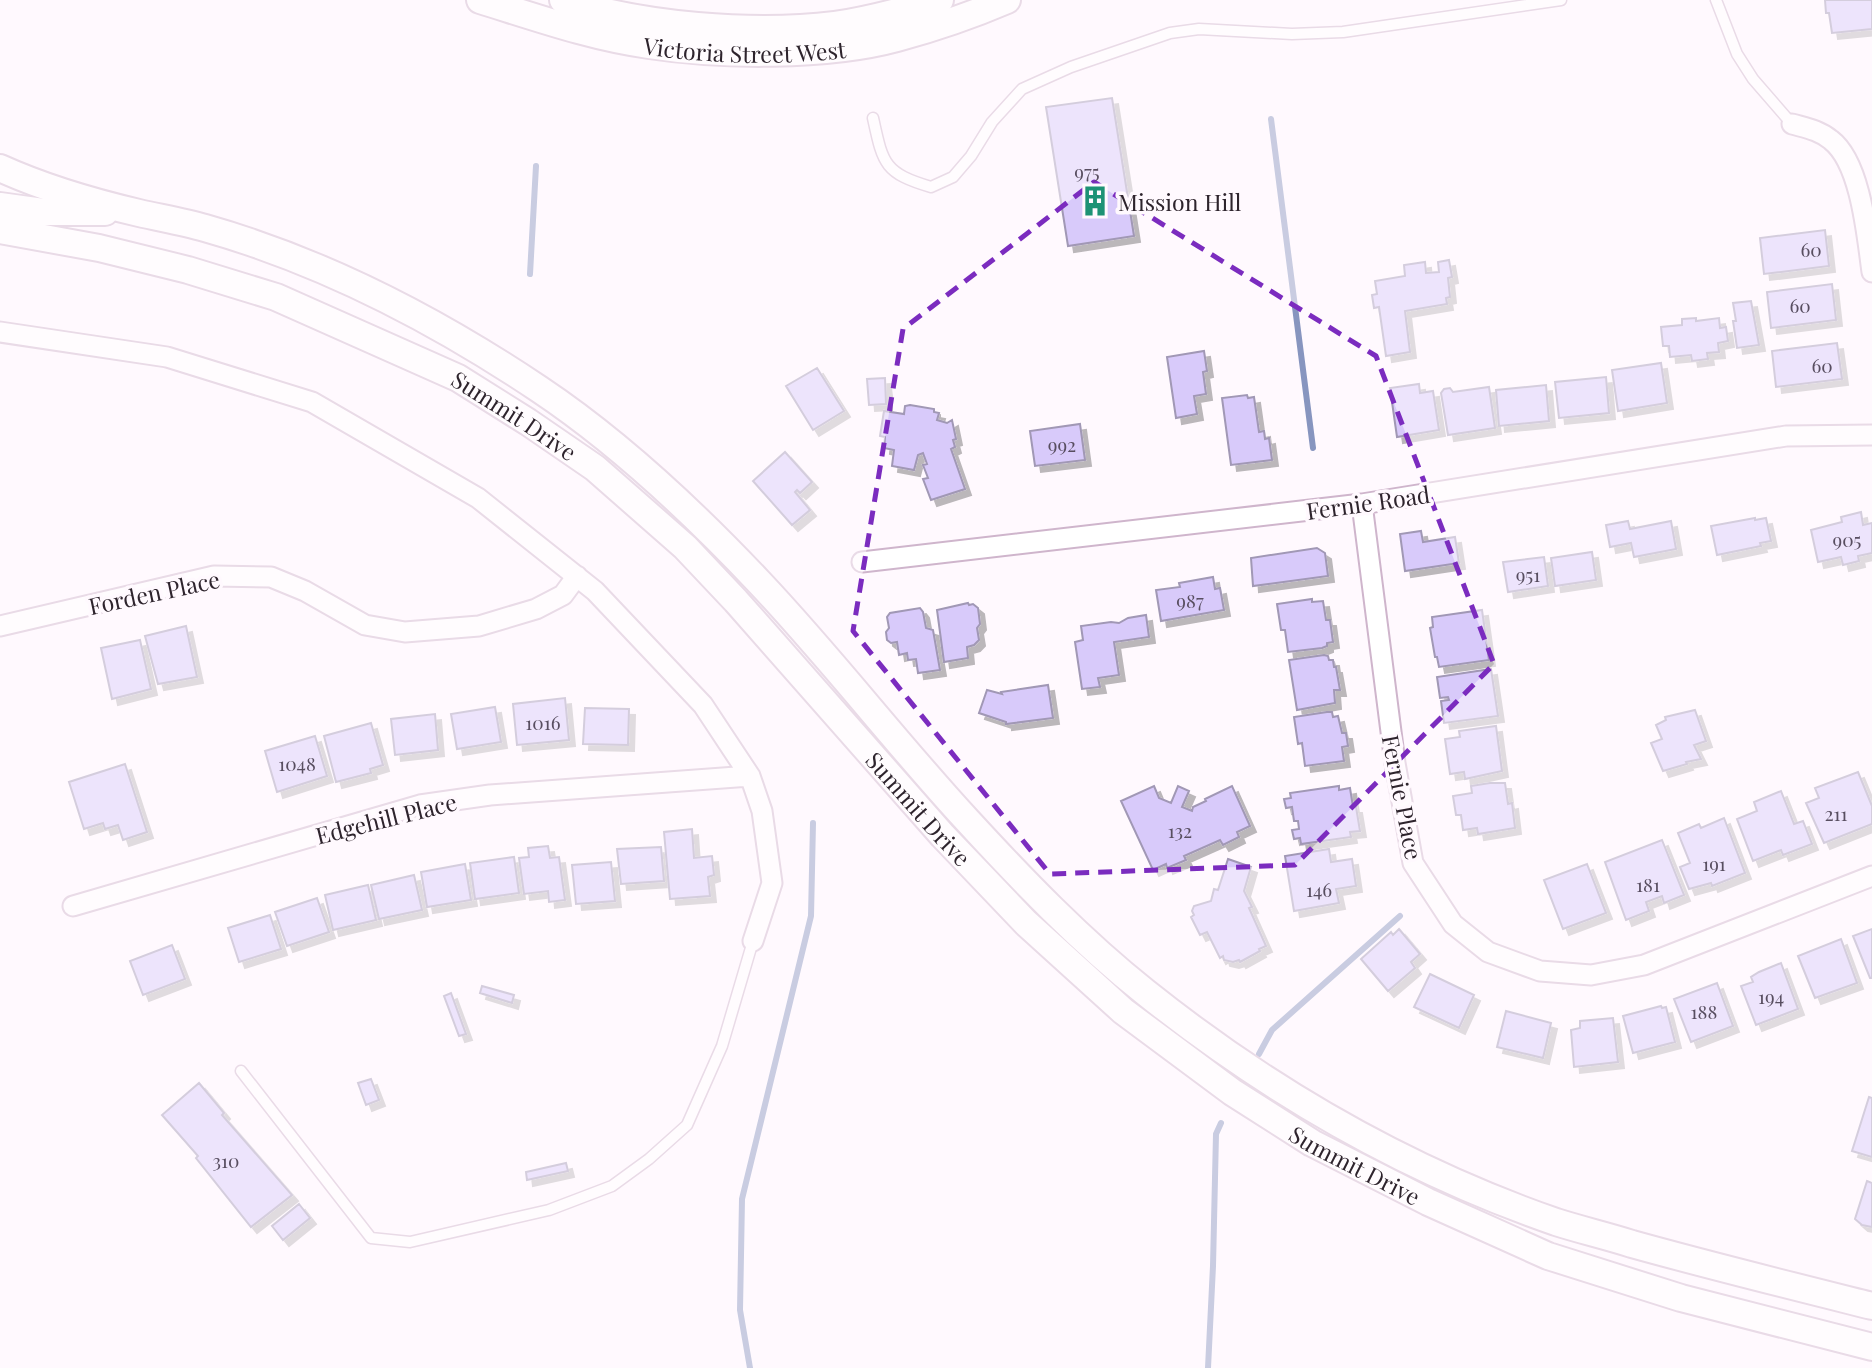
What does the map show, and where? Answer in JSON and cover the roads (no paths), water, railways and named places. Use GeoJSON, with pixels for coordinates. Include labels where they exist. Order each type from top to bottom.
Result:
{"type":"FeatureCollection","features":[{"type":"Feature","properties":{"kind":"main road","name":"Victoria Street West"},"geometry":{"type":"LineString","coordinates":[[480,0],[566,27],[647,45],[714,52],[841,48],[895,39],[1007,0]]}},
{"type":"Feature","properties":{"kind":"main road","name":"Victoria Street West"},"geometry":{"type":"LineString","coordinates":[[563,0],[648,20],[713,27],[776,27],[835,25],[940,0]]}},
{"type":"Feature","properties":{"kind":"main road"},"geometry":{"type":"LineString","coordinates":[[0,168],[43,185],[134,212]]}},
{"type":"Feature","properties":{"kind":"main road"},"geometry":{"type":"LineString","coordinates":[[0,206],[43,212],[134,212]]}},
{"type":"Feature","properties":{"kind":"main road","name":"Summit Drive"},"geometry":{"type":"LineString","coordinates":[[134,212],[203,227],[275,251],[387,298],[473,346],[542,391],[614,444],[706,528],[761,584],[965,818],[1047,904],[1142,989],[1249,1070],[1327,1118],[1442,1178],[1558,1223],[1687,1259],[1871,1305]]}},
{"type":"Feature","properties":{"kind":"main road","name":"Summit Drive"},"geometry":{"type":"LineString","coordinates":[[0,230],[124,254],[276,297],[458,378],[595,468],[685,548],[736,601],[943,836],[1026,923],[1123,1010],[1232,1092],[1312,1143],[1428,1202],[1548,1255],[1681,1298],[1872,1347]]}},
{"type":"Feature","properties":{"kind":"main road"},"geometry":{"type":"LineString","coordinates":[[1826,1336],[1872,1367]]}},
{"type":"Feature","properties":{"kind":"street"},"geometry":{"type":"LineString","coordinates":[[1791,124],[1816,130],[1833,141],[1845,156],[1863,210],[1872,272]]}},
{"type":"Feature","properties":{"kind":"street"},"geometry":{"type":"LineString","coordinates":[[0,332],[167,357],[312,402],[478,498],[577,576],[595,591],[703,705],[750,776],[762,811],[772,883],[753,940]]}},
{"type":"Feature","properties":{"kind":"street","name":"Fernie Road"},"geometry":{"type":"LineString","coordinates":[[862,562],[1362,504],[1786,436],[1872,435]]}},
{"type":"Feature","properties":{"kind":"street","name":"Fernie Place"},"geometry":{"type":"LineString","coordinates":[[1362,504],[1395,763],[1413,863],[1453,924],[1488,952],[1539,971],[1591,975],[1644,965],[1872,876]]}},
{"type":"Feature","properties":{"kind":"street","name":"Forden Place"},"geometry":{"type":"LineString","coordinates":[[0,625],[214,576],[271,577],[305,591],[365,625],[405,632],[479,626],[536,609],[563,595],[577,576]]}},
{"type":"Feature","properties":{"kind":"street","name":"Edgehill Place"},"geometry":{"type":"LineString","coordinates":[[73,906],[420,805],[490,794],[750,776]]}},
{"type":"Feature","properties":{"kind":"lane"},"geometry":{"type":"LineString","coordinates":[[873,118],[880,149],[889,166],[904,179],[931,187],[953,177],[971,156],[992,122],[1022,89],[1071,67],[1170,33],[1199,29],[1292,34],[1343,32],[1561,0]]}},
{"type":"Feature","properties":{"kind":"lane"},"geometry":{"type":"LineString","coordinates":[[1716,0],[1737,54],[1753,79],[1791,124]]}},
{"type":"Feature","properties":{"kind":"lane"},"geometry":{"type":"LineString","coordinates":[[241,1071],[371,1238],[410,1242],[549,1210],[612,1186],[687,1125],[722,1046],[753,940]]}},
{"type":"Feature","properties":{"kind":"waterway"},"geometry":{"type":"LineString","coordinates":[[1271,119],[1313,448]]}},
{"type":"Feature","properties":{"kind":"waterway"},"geometry":{"type":"LineString","coordinates":[[530,274],[536,166]]}},
{"type":"Feature","properties":{"kind":"waterway"},"geometry":{"type":"LineString","coordinates":[[750,1368],[740,1310],[742,1199],[811,916],[813,823]]}},
{"type":"Feature","properties":{"kind":"waterway"},"geometry":{"type":"LineString","coordinates":[[1259,1054],[1272,1030],[1400,916]]}},
{"type":"Feature","properties":{"kind":"waterway"},"geometry":{"type":"LineString","coordinates":[[1208,1368],[1216,1134],[1221,1123]]}},
{"type":"Feature","properties":{"kind":"place","name":"Mission Hill"},"geometry":{"type":"Point","coordinates":[1095,201]}}]}
